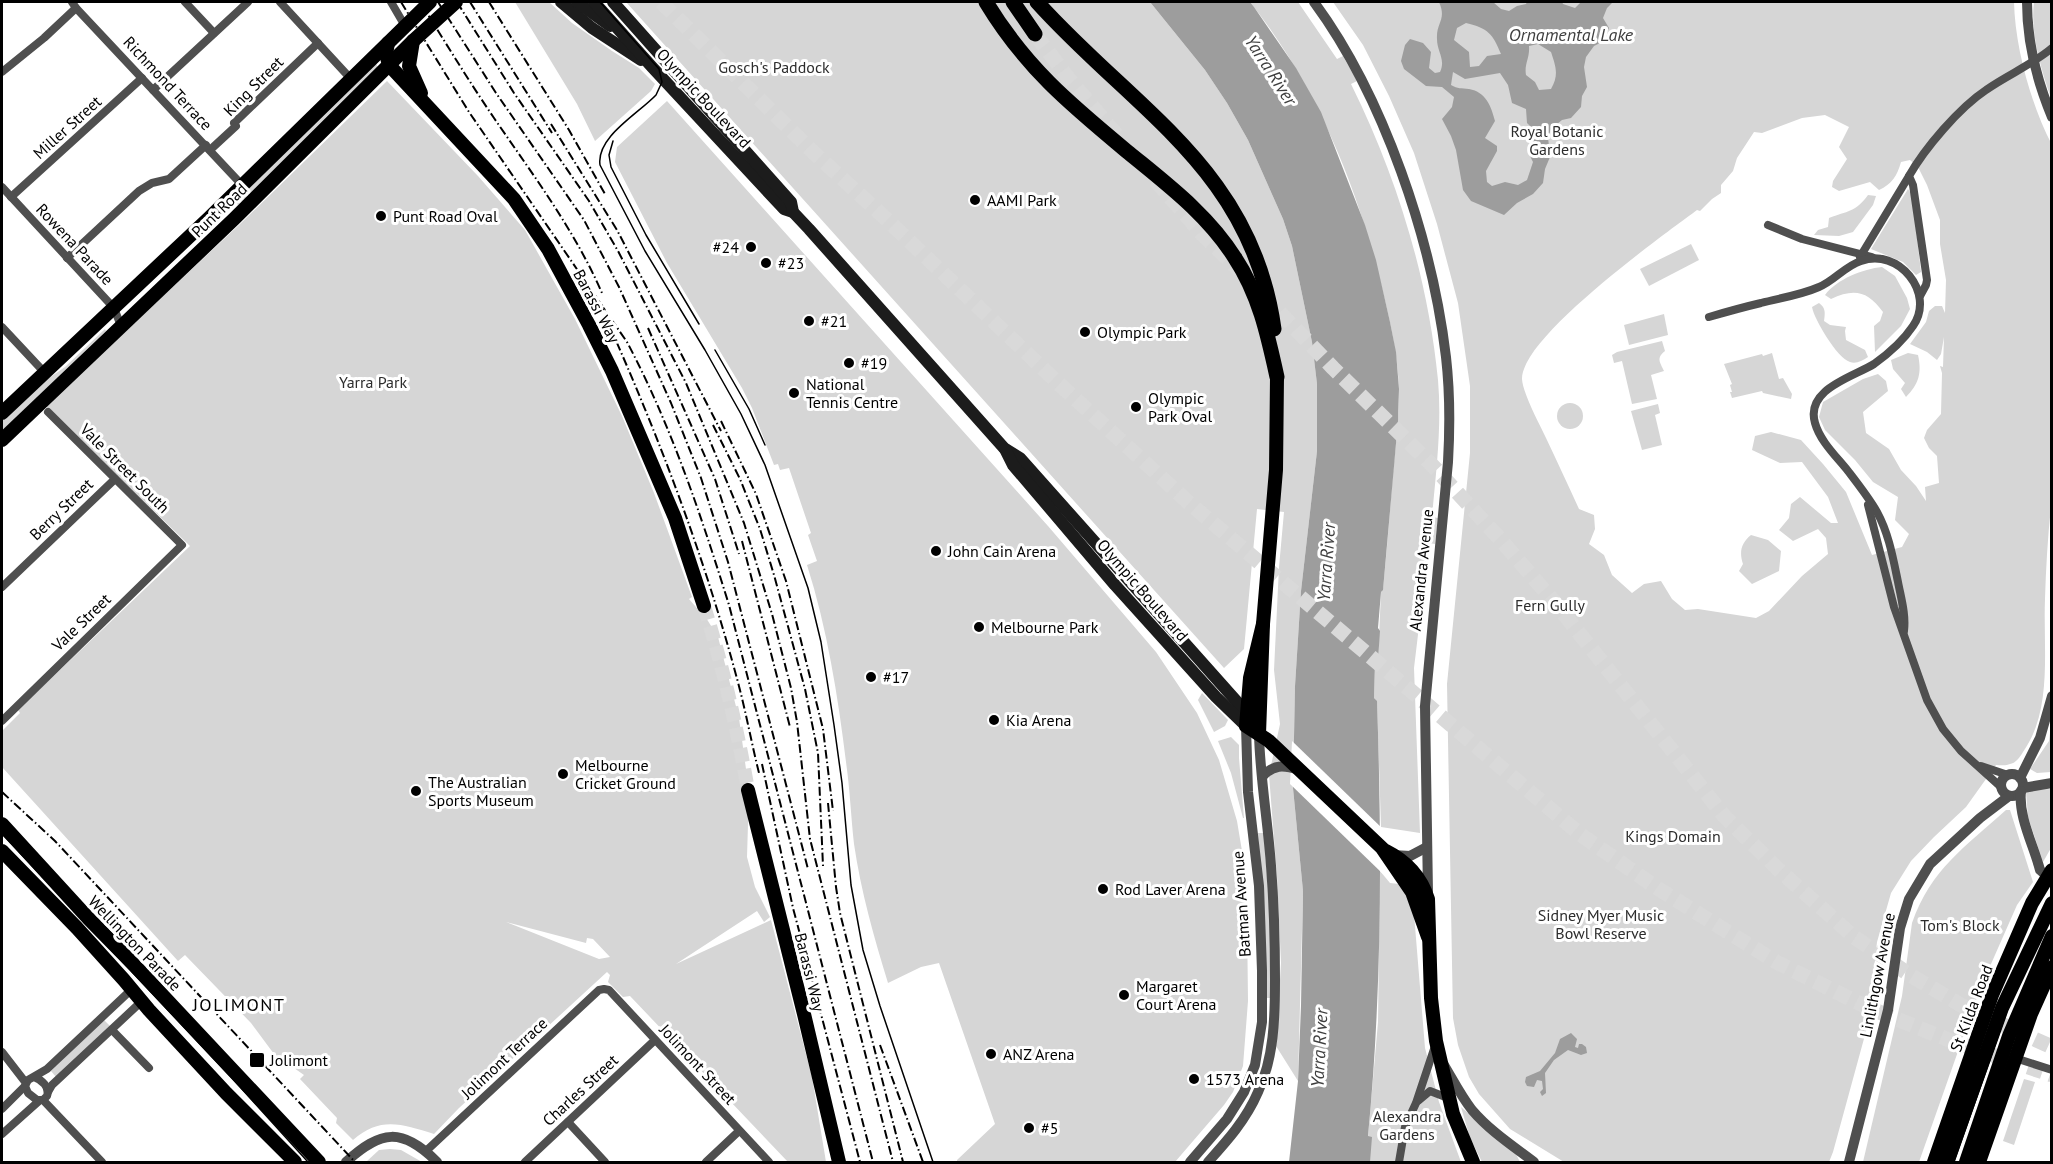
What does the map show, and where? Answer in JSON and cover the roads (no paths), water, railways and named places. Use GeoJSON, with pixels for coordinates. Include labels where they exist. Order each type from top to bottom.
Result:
{"type":"FeatureCollection","features":[{"type":"Feature","properties":{"kind":"highway"},"geometry":{"type":"LineString","coordinates":[[986,2],[1013,43],[1045,80],[1205,219],[1237,260],[1259,308],[1277,377]]}},
{"type":"Feature","properties":{"kind":"highway"},"geometry":{"type":"LineString","coordinates":[[1012,2],[1035,34]]}},
{"type":"Feature","properties":{"kind":"highway"},"geometry":{"type":"LineString","coordinates":[[1037,2],[1183,144],[1213,180],[1229,204],[1250,244],[1266,289],[1275,333],[1277,377]]}},
{"type":"Feature","properties":{"kind":"main road","name":"Punt Road"},"geometry":{"type":"LineString","coordinates":[[2,413],[114,308],[430,2]]}},
{"type":"Feature","properties":{"kind":"main road","name":"Punt Road"},"geometry":{"type":"LineString","coordinates":[[2,440],[234,219],[413,41],[456,2]]}},
{"type":"Feature","properties":{"kind":"main road"},"geometry":{"type":"LineString","coordinates":[[561,2],[585,23],[652,68]]}},
{"type":"Feature","properties":{"kind":"main road"},"geometry":{"type":"LineString","coordinates":[[577,2],[668,65]]}},
{"type":"Feature","properties":{"kind":"main road","name":"Olympic Boulevard"},"geometry":{"type":"LineString","coordinates":[[594,2],[652,68],[784,209],[793,212],[1004,448],[1013,465],[1087,541],[1116,565],[1204,664],[1284,761],[1299,770],[1389,854],[1419,878],[1429,906]]}},
{"type":"Feature","properties":{"kind":"main road","name":"Olympic Boulevard"},"geometry":{"type":"LineString","coordinates":[[613,2],[791,202],[793,212]]}},
{"type":"Feature","properties":{"kind":"main road"},"geometry":{"type":"LineString","coordinates":[[612,42],[628,39],[634,33],[634,25]]}},
{"type":"Feature","properties":{"kind":"main road"},"geometry":{"type":"LineString","coordinates":[[413,41],[410,66],[425,103]]}},
{"type":"Feature","properties":{"kind":"main road"},"geometry":{"type":"LineString","coordinates":[[388,43],[389,65]]}},
{"type":"Feature","properties":{"kind":"main road","name":"Barassi Way"},"geometry":{"type":"LineString","coordinates":[[389,65],[527,215],[548,249],[590,325],[612,371],[675,518],[704,606]]}},
{"type":"Feature","properties":{"kind":"main road","name":"Batman Avenue"},"geometry":{"type":"LineString","coordinates":[[1256,729],[1276,470],[1277,377]]}},
{"type":"Feature","properties":{"kind":"main road","name":"Olympic Boulevard"},"geometry":{"type":"LineString","coordinates":[[1087,541],[1105,574],[1198,678],[1233,714],[1256,729]]}},
{"type":"Feature","properties":{"kind":"main road"},"geometry":{"type":"LineString","coordinates":[[1105,574],[1109,567],[1116,565]]}},
{"type":"Feature","properties":{"kind":"main road","name":"Batman Avenue"},"geometry":{"type":"LineString","coordinates":[[1256,729],[1250,678],[1263,624]]}},
{"type":"Feature","properties":{"kind":"main road"},"geometry":{"type":"LineString","coordinates":[[1198,678],[1202,674],[1204,664]]}},
{"type":"Feature","properties":{"kind":"main road","name":"Barassi Way"},"geometry":{"type":"LineString","coordinates":[[748,790],[839,1162]]}},
{"type":"Feature","properties":{"kind":"main road","name":"Wellington Parade"},"geometry":{"type":"LineString","coordinates":[[2,824],[319,1162]]}},
{"type":"Feature","properties":{"kind":"main road","name":"Wellington Parade"},"geometry":{"type":"LineString","coordinates":[[2,851],[77,928],[226,1093],[295,1162]]}},
{"type":"Feature","properties":{"kind":"main road","name":"Olympic Boulevard"},"geometry":{"type":"LineString","coordinates":[[1389,854],[1412,892],[1428,937]]}},
{"type":"Feature","properties":{"kind":"main road","name":"St Kilda Road"},"geometry":{"type":"LineString","coordinates":[[1934,1162],[1988,1005],[2022,925],[2049,873]]}},
{"type":"Feature","properties":{"kind":"main road","name":"St Kilda Road"},"geometry":{"type":"LineString","coordinates":[[1947,1162],[2002,1008],[2051,903]]}},
{"type":"Feature","properties":{"kind":"main road","name":"Alexandra Avenue"},"geometry":{"type":"LineString","coordinates":[[1429,906],[1431,998],[1436,1041],[1448,1098],[1473,1162]]}},
{"type":"Feature","properties":{"kind":"main road"},"geometry":{"type":"LineString","coordinates":[[77,928],[88,918]]}},
{"type":"Feature","properties":{"kind":"main road"},"geometry":{"type":"LineString","coordinates":[[1980,1162],[2019,1009],[2052,936]]}},
{"type":"Feature","properties":{"kind":"main road"},"geometry":{"type":"LineString","coordinates":[[1966,1162],[2015,1058],[2052,966]]}},
{"type":"Feature","properties":{"kind":"main road"},"geometry":{"type":"LineString","coordinates":[[132,989],[145,977]]}},
{"type":"Feature","properties":{"kind":"main road"},"geometry":{"type":"LineString","coordinates":[[142,1002],[156,988]]}},
{"type":"Feature","properties":{"kind":"street"},"geometry":{"type":"LineString","coordinates":[[185,2],[214,33]]}},
{"type":"Feature","properties":{"kind":"street"},"geometry":{"type":"LineString","coordinates":[[153,90],[248,2]]}},
{"type":"Feature","properties":{"kind":"street"},"geometry":{"type":"LineString","coordinates":[[280,2],[351,79]]}},
{"type":"Feature","properties":{"kind":"street"},"geometry":{"type":"LineString","coordinates":[[391,2],[405,26]]}},
{"type":"Feature","properties":{"kind":"street","name":"Alexandra Avenue"},"geometry":{"type":"LineString","coordinates":[[1314,2],[1337,37],[1369,95],[1399,165],[1431,273],[1446,358],[1450,426],[1448,462],[1425,706],[1429,906]]}},
{"type":"Feature","properties":{"kind":"street"},"geometry":{"type":"LineString","coordinates":[[2027,2],[2029,37],[2034,61],[2052,117]]}},
{"type":"Feature","properties":{"kind":"street"},"geometry":{"type":"LineString","coordinates":[[2,72],[45,38],[74,5]]}},
{"type":"Feature","properties":{"kind":"street","name":"Richmond Terrace"},"geometry":{"type":"LineString","coordinates":[[74,5],[242,185]]}},
{"type":"Feature","properties":{"kind":"street","name":"King Street"},"geometry":{"type":"LineString","coordinates":[[67,258],[139,191],[148,185],[171,178],[236,126],[234,123],[318,43]]}},
{"type":"Feature","properties":{"kind":"street"},"geometry":{"type":"LineString","coordinates":[[1856,263],[1919,159],[1935,139],[1984,91],[2052,48]]}},
{"type":"Feature","properties":{"kind":"street","name":"Miller Street"},"geometry":{"type":"LineString","coordinates":[[11,197],[142,78]]}},
{"type":"Feature","properties":{"kind":"street"},"geometry":{"type":"LineString","coordinates":[[1909,176],[1913,185],[1927,280],[1920,296],[1918,318],[1902,340],[1875,363],[1828,389],[1816,403],[1815,424],[1824,442],[1877,512],[1891,550],[1904,613],[1904,631],[1915,672],[1927,700],[1943,729],[1968,758],[2006,792],[2020,808],[2025,819]]}},
{"type":"Feature","properties":{"kind":"street","name":"Rowena Parade"},"geometry":{"type":"LineString","coordinates":[[2,187],[114,308],[121,326]]}},
{"type":"Feature","properties":{"kind":"street"},"geometry":{"type":"LineString","coordinates":[[1768,225],[1802,238],[1878,258],[1904,269],[1915,283],[1920,296]]}},
{"type":"Feature","properties":{"kind":"street"},"geometry":{"type":"LineString","coordinates":[[1709,317],[1815,289],[1856,263],[1869,258],[1878,258]]}},
{"type":"Feature","properties":{"kind":"street"},"geometry":{"type":"LineString","coordinates":[[2,327],[45,373]]}},
{"type":"Feature","properties":{"kind":"street","name":"Vale Street South"},"geometry":{"type":"LineString","coordinates":[[48,412],[182,545]]}},
{"type":"Feature","properties":{"kind":"street","name":"Berry Street"},"geometry":{"type":"LineString","coordinates":[[2,587],[115,478]]}},
{"type":"Feature","properties":{"kind":"street","name":"Vale Street"},"geometry":{"type":"LineString","coordinates":[[3,716],[182,545]]}},
{"type":"Feature","properties":{"kind":"street"},"geometry":{"type":"LineString","coordinates":[[2006,792],[2018,795],[2017,781],[2026,761],[2036,748],[2046,722],[2052,696]]}},
{"type":"Feature","properties":{"kind":"street","name":"Batman Avenue"},"geometry":{"type":"LineString","coordinates":[[1208,1162],[1234,1132],[1258,1093],[1268,1063],[1274,1014],[1274,929],[1267,820],[1256,729]]}},
{"type":"Feature","properties":{"kind":"street","name":"Batman Avenue"},"geometry":{"type":"LineString","coordinates":[[1190,1162],[1238,1104],[1255,1065],[1262,1022],[1260,903],[1248,792],[1256,729]]}},
{"type":"Feature","properties":{"kind":"street"},"geometry":{"type":"LineString","coordinates":[[1968,758],[2017,781]]}},
{"type":"Feature","properties":{"kind":"street"},"geometry":{"type":"LineString","coordinates":[[1262,777],[1284,761]]}},
{"type":"Feature","properties":{"kind":"street"},"geometry":{"type":"LineString","coordinates":[[2006,792],[2003,778],[2050,783]]}},
{"type":"Feature","properties":{"kind":"street"},"geometry":{"type":"LineString","coordinates":[[2017,781],[2040,870],[2049,873]]}},
{"type":"Feature","properties":{"kind":"street","name":"Linlithgow Avenue"},"geometry":{"type":"LineString","coordinates":[[1850,1162],[1888,1010],[1904,913],[1918,882],[1930,864],[2006,792]]}},
{"type":"Feature","properties":{"kind":"street"},"geometry":{"type":"LineString","coordinates":[[1253,830],[1267,820]]}},
{"type":"Feature","properties":{"kind":"street"},"geometry":{"type":"LineString","coordinates":[[1389,854],[1410,856],[1427,847]]}},
{"type":"Feature","properties":{"kind":"street","name":"Jolimont Street"},"geometry":{"type":"LineString","coordinates":[[604,988],[609,990],[769,1162]]}},
{"type":"Feature","properties":{"kind":"street","name":"Jolimont Terrace"},"geometry":{"type":"LineString","coordinates":[[426,1151],[599,990],[604,988]]}},
{"type":"Feature","properties":{"kind":"street"},"geometry":{"type":"LineString","coordinates":[[2,1109],[29,1081],[47,1069],[132,989]]}},
{"type":"Feature","properties":{"kind":"street"},"geometry":{"type":"LineString","coordinates":[[2,1134],[44,1097],[52,1085],[142,1002]]}},
{"type":"Feature","properties":{"kind":"street"},"geometry":{"type":"LineString","coordinates":[[105,1014],[148,1068]]}},
{"type":"Feature","properties":{"kind":"street","name":"Charles Street"},"geometry":{"type":"LineString","coordinates":[[525,1162],[655,1040]]}},
{"type":"Feature","properties":{"kind":"street"},"geometry":{"type":"LineString","coordinates":[[1399,1162],[1405,1127],[1416,1103],[1436,1041]]}},
{"type":"Feature","properties":{"kind":"street"},"geometry":{"type":"LineString","coordinates":[[3,1054],[29,1081],[44,1083],[44,1097],[62,1120],[102,1162]]}},
{"type":"Feature","properties":{"kind":"street"},"geometry":{"type":"LineString","coordinates":[[1439,1056],[1473,1110],[1490,1128],[1534,1162]]}},
{"type":"Feature","properties":{"kind":"street"},"geometry":{"type":"LineString","coordinates":[[2015,1058],[2052,1070]]}},
{"type":"Feature","properties":{"kind":"street"},"geometry":{"type":"LineString","coordinates":[[29,1081],[30,1095],[44,1097]]}},
{"type":"Feature","properties":{"kind":"street"},"geometry":{"type":"LineString","coordinates":[[1416,1103],[1430,1091],[1448,1098]]}},
{"type":"Feature","properties":{"kind":"street"},"geometry":{"type":"LineString","coordinates":[[1238,1104],[1249,1111]]}},
{"type":"Feature","properties":{"kind":"street"},"geometry":{"type":"LineString","coordinates":[[568,1122],[605,1162]]}},
{"type":"Feature","properties":{"kind":"street"},"geometry":{"type":"LineString","coordinates":[[706,1162],[739,1131]]}},
{"type":"Feature","properties":{"kind":"street"},"geometry":{"type":"LineString","coordinates":[[346,1162],[360,1149],[376,1140],[392,1137],[409,1141],[426,1151],[437,1162]]}},
{"type":"Feature","properties":{"kind":"street"},"geometry":{"type":"LineString","coordinates":[[1520,1151],[1524,1162]]}},
{"type":"Feature","properties":{"kind":"water","name":"Yarra River"},"geometry":{"type":"Polygon","coordinates":[[[1150,2],[1250,2],[1254,7],[1296,68],[1321,112],[1365,225],[1376,260],[1396,352],[1399,389],[1398,421],[1381,592],[1378,660],[1375,663],[1374,698],[1377,701],[1380,810],[1380,919],[1373,1082],[1368,1136],[1372,1137],[1370,1162],[1289,1162],[1298,1081],[1303,891],[1293,788],[1295,686],[1301,591],[1317,451],[1317,384],[1312,342],[1292,246],[1283,219],[1248,140],[1205,70],[1150,2]]]}},
{"type":"Feature","properties":{"kind":"water","name":"Ornamental Lake"},"geometry":{"type":"Polygon","coordinates":[[[1439,2],[1493,2],[1501,9],[1509,11],[1527,2],[1562,2],[1575,8],[1581,2],[1612,3],[1603,18],[1609,28],[1602,42],[1594,46],[1586,57],[1584,67],[1587,87],[1582,96],[1581,107],[1571,118],[1562,120],[1551,129],[1548,137],[1550,157],[1543,183],[1533,194],[1517,203],[1504,215],[1471,201],[1463,190],[1456,150],[1442,119],[1452,107],[1454,97],[1442,87],[1426,86],[1404,69],[1401,61],[1405,45],[1410,39],[1423,43],[1431,52],[1429,68],[1435,73],[1440,72],[1442,59],[1437,39],[1442,17],[1439,2]],[[1466,23],[1457,28],[1454,40],[1469,52],[1470,67],[1479,66],[1487,56],[1501,54],[1489,33],[1480,27],[1466,23]],[[1538,44],[1529,46],[1526,75],[1535,82],[1539,90],[1551,89],[1556,71],[1551,52],[1538,44]],[[1453,72],[1451,85],[1480,93],[1492,110],[1495,121],[1485,138],[1497,146],[1497,151],[1486,171],[1487,182],[1492,186],[1505,182],[1518,185],[1527,180],[1533,162],[1528,152],[1535,131],[1527,123],[1526,109],[1512,103],[1508,85],[1500,73],[1465,79],[1453,72]]]}},
{"type":"Feature","properties":{"kind":"water"},"geometry":{"type":"Polygon","coordinates":[[[1571,1033],[1577,1039],[1575,1047],[1578,1048],[1579,1044],[1582,1044],[1586,1047],[1587,1053],[1581,1055],[1568,1050],[1554,1060],[1545,1073],[1546,1093],[1542,1096],[1540,1092],[1543,1089],[1542,1081],[1537,1080],[1534,1087],[1527,1086],[1526,1077],[1540,1071],[1555,1053],[1560,1039],[1571,1033]]]}},
{"type":"Feature","properties":{"kind":"tunnel"},"geometry":{"type":"LineString","coordinates":[[661,2],[812,151],[1188,502],[1581,835],[1657,888],[1778,963],[1869,1008],[1954,1042],[2052,1075]]}},
{"type":"Feature","properties":{"kind":"tunnel"},"geometry":{"type":"LineString","coordinates":[[1035,34],[1069,79],[1122,141]]}},
{"type":"Feature","properties":{"kind":"tunnel"},"geometry":{"type":"LineString","coordinates":[[1155,180],[1202,234],[1239,270]]}},
{"type":"Feature","properties":{"kind":"tunnel"},"geometry":{"type":"LineString","coordinates":[[1264,296],[1333,368],[1432,465],[1500,539],[1556,604],[1725,817],[1779,870],[1854,937],[1910,975],[1966,1008],[2052,1047]]}},
{"type":"Feature","properties":{"kind":"tunnel"},"geometry":{"type":"LineString","coordinates":[[704,606],[729,698],[748,790]]}},
{"type":"Feature","properties":{"kind":"tram line"},"geometry":{"type":"LineString","coordinates":[[600,2],[659,69],[662,82],[656,95],[611,136],[601,155],[600,165],[645,251],[741,414],[765,465],[808,588],[821,642],[834,725],[842,783],[851,885],[863,950],[933,1162]]}},
{"type":"Feature","properties":{"kind":"tram line"},"geometry":{"type":"LineString","coordinates":[[613,141],[609,155],[611,167],[646,235],[699,324]]}},
{"type":"Feature","properties":{"kind":"tram line"},"geometry":{"type":"LineString","coordinates":[[715,350],[749,409],[765,445]]}},
{"type":"Feature","properties":{"kind":"tram line"},"geometry":{"type":"LineString","coordinates":[[2,834],[308,1162]]}},
{"type":"Feature","properties":{"kind":"tram line"},"geometry":{"type":"LineString","coordinates":[[1954,1162],[2009,1005],[2052,915]]}},
{"type":"Feature","properties":{"kind":"railway"},"geometry":{"type":"LineString","coordinates":[[401,2],[469,112],[627,342],[658,405],[696,504],[729,605],[873,1162]]}},
{"type":"Feature","properties":{"kind":"railway"},"geometry":{"type":"LineString","coordinates":[[420,2],[566,225],[602,293]]}},
{"type":"Feature","properties":{"kind":"railway"},"geometry":{"type":"LineString","coordinates":[[438,2],[496,93],[584,220],[619,287],[671,403],[701,478],[728,562],[808,869]]}},
{"type":"Feature","properties":{"kind":"railway"},"geometry":{"type":"LineString","coordinates":[[457,2],[514,93],[589,201],[618,251],[686,383],[744,523],[772,614],[791,688],[810,839],[893,1162]]}},
{"type":"Feature","properties":{"kind":"railway"},"geometry":{"type":"LineString","coordinates":[[470,2],[552,133]]}},
{"type":"Feature","properties":{"kind":"railway"},"geometry":{"type":"LineString","coordinates":[[489,2],[569,130],[605,194]]}},
{"type":"Feature","properties":{"kind":"railway"},"geometry":{"type":"LineString","coordinates":[[551,124],[617,230],[721,431]]}},
{"type":"Feature","properties":{"kind":"railway"},"geometry":{"type":"LineString","coordinates":[[610,327],[663,455],[710,586],[736,675],[759,773]]}},
{"type":"Feature","properties":{"kind":"railway"},"geometry":{"type":"LineString","coordinates":[[648,328],[715,479],[739,554]]}},
{"type":"Feature","properties":{"kind":"railway"},"geometry":{"type":"LineString","coordinates":[[721,421],[756,494],[786,581],[823,729],[833,811]]}},
{"type":"Feature","properties":{"kind":"railway"},"geometry":{"type":"LineString","coordinates":[[713,425],[740,479],[760,529],[805,689],[818,753],[823,866]]}},
{"type":"Feature","properties":{"kind":"railway"},"geometry":{"type":"LineString","coordinates":[[742,541],[790,727]]}},
{"type":"Feature","properties":{"kind":"railway"},"geometry":{"type":"LineString","coordinates":[[762,764],[793,908],[860,1162]]}},
{"type":"Feature","properties":{"kind":"railway"},"geometry":{"type":"LineString","coordinates":[[2,792],[55,841],[355,1162]]}},
{"type":"Feature","properties":{"kind":"railway"},"geometry":{"type":"LineString","coordinates":[[828,803],[840,913],[903,1162]]}},
{"type":"Feature","properties":{"kind":"railway"},"geometry":{"type":"LineString","coordinates":[[880,1045],[923,1162]]}},
{"type":"Feature","properties":{"kind":"place","name":"AAMI Park"},"geometry":{"type":"Point","coordinates":[975,200]}},
{"type":"Feature","properties":{"kind":"place","name":"Punt Road Oval"},"geometry":{"type":"Point","coordinates":[381,216]}},
{"type":"Feature","properties":{"kind":"place","name":"#24"},"geometry":{"type":"Point","coordinates":[751,247]}},
{"type":"Feature","properties":{"kind":"place","name":"#23"},"geometry":{"type":"Point","coordinates":[766,263]}},
{"type":"Feature","properties":{"kind":"place","name":"#21"},"geometry":{"type":"Point","coordinates":[809,321]}},
{"type":"Feature","properties":{"kind":"place","name":"Olympic Park"},"geometry":{"type":"Point","coordinates":[1085,332]}},
{"type":"Feature","properties":{"kind":"place","name":"#19"},"geometry":{"type":"Point","coordinates":[849,363]}},
{"type":"Feature","properties":{"kind":"place","name":"National Tennis Centre"},"geometry":{"type":"Point","coordinates":[794,393]}},
{"type":"Feature","properties":{"kind":"place","name":"Olympic Park Oval"},"geometry":{"type":"Point","coordinates":[1136,407]}},
{"type":"Feature","properties":{"kind":"place","name":"John Cain Arena"},"geometry":{"type":"Point","coordinates":[936,551]}},
{"type":"Feature","properties":{"kind":"place","name":"Melbourne Park"},"geometry":{"type":"Point","coordinates":[979,627]}},
{"type":"Feature","properties":{"kind":"place","name":"#17"},"geometry":{"type":"Point","coordinates":[871,677]}},
{"type":"Feature","properties":{"kind":"place","name":"Kia Arena"},"geometry":{"type":"Point","coordinates":[994,720]}},
{"type":"Feature","properties":{"kind":"place","name":"Melbourne Cricket Ground"},"geometry":{"type":"Point","coordinates":[563,774]}},
{"type":"Feature","properties":{"kind":"place","name":"The Australian Sports Museum"},"geometry":{"type":"Point","coordinates":[416,791]}},
{"type":"Feature","properties":{"kind":"place","name":"Rod Laver Arena"},"geometry":{"type":"Point","coordinates":[1103,889]}},
{"type":"Feature","properties":{"kind":"place","name":"Margaret Court Arena"},"geometry":{"type":"Point","coordinates":[1124,995]}},
{"type":"Feature","properties":{"kind":"place","name":"ANZ Arena"},"geometry":{"type":"Point","coordinates":[991,1054]}},
{"type":"Feature","properties":{"kind":"place","name":"Jolimont"},"geometry":{"type":"Point","coordinates":[257,1060]}},
{"type":"Feature","properties":{"kind":"place","name":"1573 Arena"},"geometry":{"type":"Point","coordinates":[1194,1079]}},
{"type":"Feature","properties":{"kind":"place","name":"#5"},"geometry":{"type":"Point","coordinates":[1029,1128]}},
{"type":"Feature","properties":{"kind":"district","name":"JOLIMONT"},"geometry":{"type":"Point","coordinates":[239,1004]}},
{"type":"Feature","properties":{"kind":"park label","name":"Gosch's Paddock"},"geometry":{"type":"Point","coordinates":[774,67]}},
{"type":"Feature","properties":{"kind":"park label","name":"Royal Botanic Gardens"},"geometry":{"type":"Point","coordinates":[1557,140]}},
{"type":"Feature","properties":{"kind":"park label","name":"Yarra Park"},"geometry":{"type":"Point","coordinates":[373,382]}},
{"type":"Feature","properties":{"kind":"park label","name":"Fern Gully"},"geometry":{"type":"Point","coordinates":[1550,605]}},
{"type":"Feature","properties":{"kind":"park label","name":"Kings Domain"},"geometry":{"type":"Point","coordinates":[1673,836]}},
{"type":"Feature","properties":{"kind":"park label","name":"Sidney Myer Music Bowl Reserve"},"geometry":{"type":"Point","coordinates":[1601,924]}},
{"type":"Feature","properties":{"kind":"park label","name":"Tom's Block"},"geometry":{"type":"Point","coordinates":[1960,925]}},
{"type":"Feature","properties":{"kind":"park label","name":"Alexandra Gardens"},"geometry":{"type":"Point","coordinates":[1407,1125]}}]}
